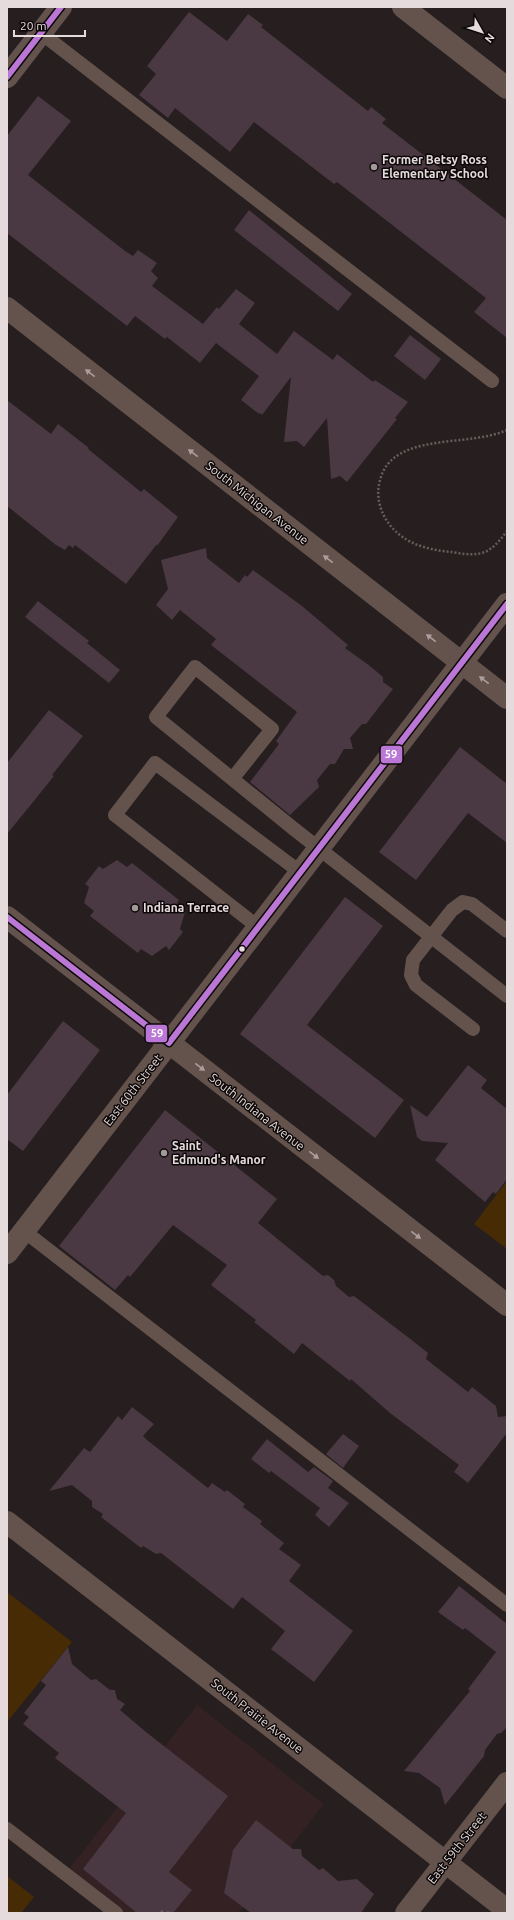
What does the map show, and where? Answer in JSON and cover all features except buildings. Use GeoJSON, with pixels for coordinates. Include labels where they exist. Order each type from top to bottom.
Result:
{"type":"FeatureCollection","features":[{"type":"Feature","properties":{"kind":"street"},"geometry":{"type":"LineString","coordinates":[[7,77],[61,7]]}},
{"type":"Feature","properties":{"kind":"street"},"geometry":{"type":"LineString","coordinates":[[403,7],[507,88]]}},
{"type":"Feature","properties":{"kind":"street","name":"South Michigan Avenue"},"geometry":{"type":"LineString","coordinates":[[7,308],[507,698]]}},
{"type":"Feature","properties":{"kind":"street","name":"East 60th Street"},"geometry":{"type":"LineString","coordinates":[[7,1253],[507,604]]}},
{"type":"Feature","properties":{"kind":"street","name":"South Indiana Avenue"},"geometry":{"type":"LineString","coordinates":[[7,917],[507,1305]]}},
{"type":"Feature","properties":{"kind":"street","name":"South Prairie Avenue"},"geometry":{"type":"LineString","coordinates":[[7,1522],[507,1910]]}},
{"type":"Feature","properties":{"kind":"street","name":"East 59th Street"},"geometry":{"type":"LineString","coordinates":[[406,1913],[507,1783]]}},
{"type":"Feature","properties":{"kind":"lane"},"geometry":{"type":"LineString","coordinates":[[41,33],[492,381]]}},
{"type":"Feature","properties":{"kind":"lane"},"geometry":{"type":"LineString","coordinates":[[233,778],[272,729],[195,668],[156,717],[507,996]]}},
{"type":"Feature","properties":{"kind":"lane"},"geometry":{"type":"LineString","coordinates":[[258,926],[114,814],[156,763],[300,872]]}},
{"type":"Feature","properties":{"kind":"lane"},"geometry":{"type":"LineString","coordinates":[[472,1029],[416,985],[411,975],[413,960],[452,910],[463,902],[472,904],[507,930]]}},
{"type":"Feature","properties":{"kind":"lane"},"geometry":{"type":"LineString","coordinates":[[24,1231],[507,1605]]}},
{"type":"Feature","properties":{"kind":"lane"},"geometry":{"type":"LineString","coordinates":[[7,1829],[116,1913]]}},
{"type":"Feature","properties":{"kind":"path"},"geometry":{"type":"LineString","coordinates":[[507,430],[492,436],[427,445],[401,453],[386,466],[377,491],[380,510],[393,529],[411,542],[424,547],[464,554],[478,554],[492,548],[507,531]]}},
{"type":"Feature","properties":{"kind":"shaded area"},"geometry":{"type":"Polygon","coordinates":[[[507,1181],[507,1249],[474,1224],[507,1181]]]}},
{"type":"Feature","properties":{"kind":"shaded area"},"geometry":{"type":"Polygon","coordinates":[[[7,1592],[72,1642],[7,1722],[7,1592]]]}},
{"type":"Feature","properties":{"kind":"shaded area"},"geometry":{"type":"Polygon","coordinates":[[[197,1705],[324,1804],[239,1913],[116,1913],[65,1874],[197,1705]]]}},
{"type":"Feature","properties":{"kind":"shaded area"},"geometry":{"type":"Polygon","coordinates":[[[7,1876],[34,1897],[21,1913],[7,1913],[7,1876]]]}},
{"type":"Feature","properties":{"kind":"transit line","name":"59"},"geometry":{"type":"LineString","coordinates":[[7,77],[61,7]]}},
{"type":"Feature","properties":{"kind":"transit line","name":"59"},"geometry":{"type":"LineString","coordinates":[[7,917],[169,1043],[507,604]]}},
{"type":"Feature","properties":{"kind":"place","name":"Former Betsy Ross Elementary School"},"geometry":{"type":"Point","coordinates":[374,167]}},
{"type":"Feature","properties":{"kind":"place","name":"Indiana Terrace"},"geometry":{"type":"Point","coordinates":[135,908]}},
{"type":"Feature","properties":{"kind":"place","name":"Saint Edmund's Manor"},"geometry":{"type":"Point","coordinates":[164,1153]}}]}
